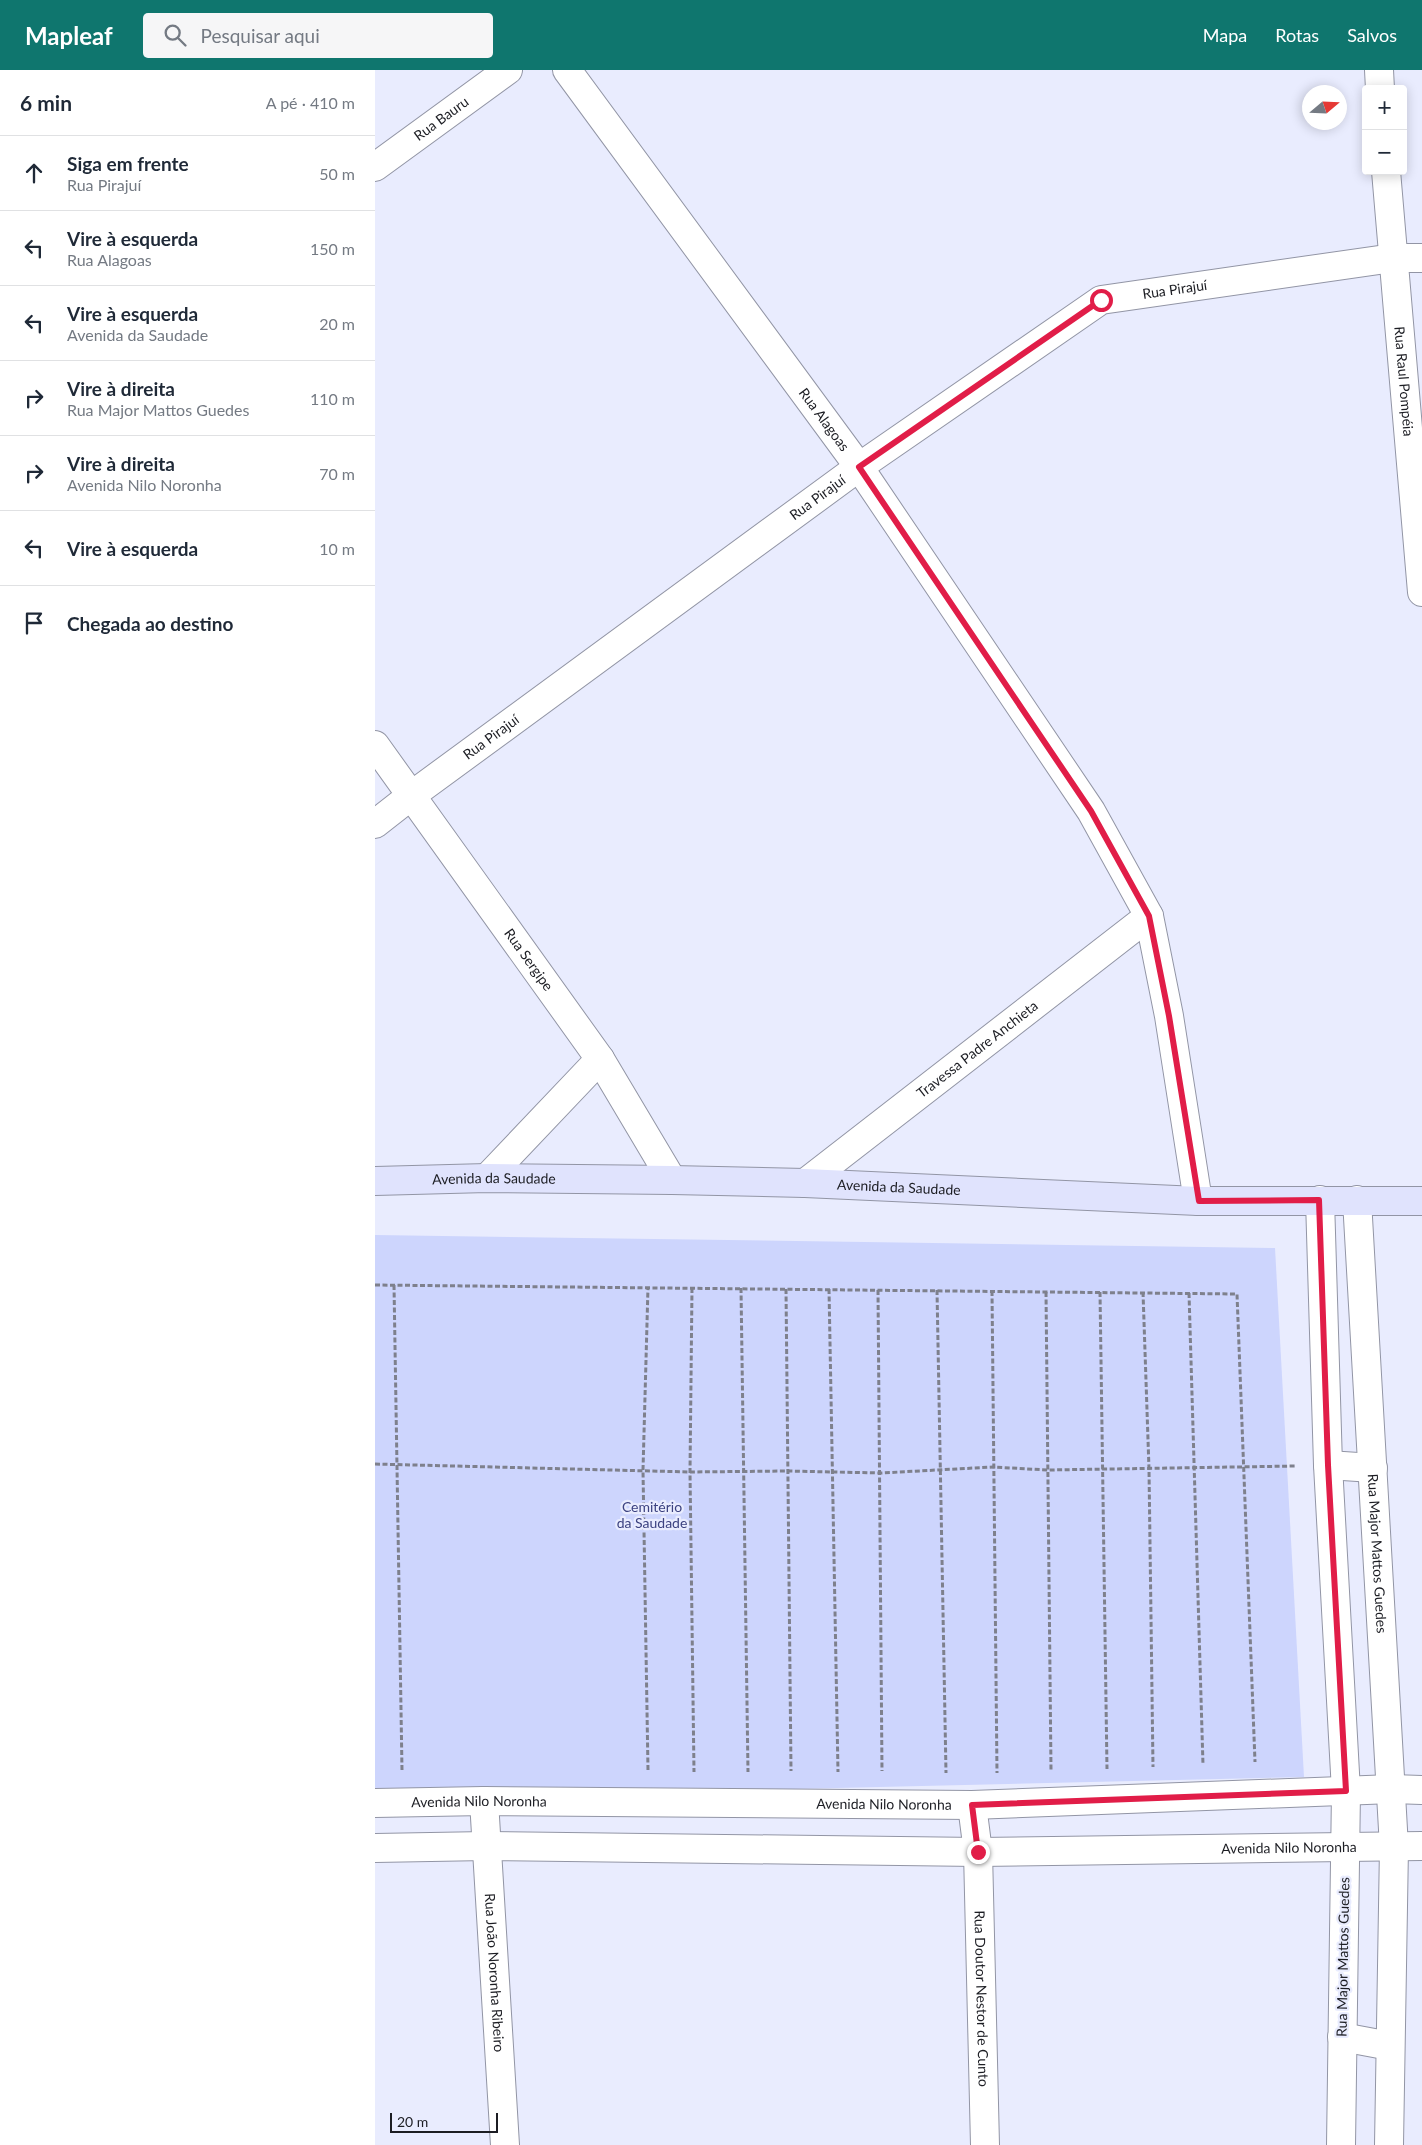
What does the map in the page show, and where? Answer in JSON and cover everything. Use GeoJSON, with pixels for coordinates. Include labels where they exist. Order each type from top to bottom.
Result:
{"type":"FeatureCollection","features":[{"type":"Feature","properties":{"kind":"main road","name":"Avenida da Saudade"},"geometry":{"type":"LineString","coordinates":[[375,1181],[487,1178],[672,1180],[805,1183],[1199,1201],[1422,1201]]}},
{"type":"Feature","properties":{"kind":"street","name":"Rua Bauru"},"geometry":{"type":"LineString","coordinates":[[375,167],[508,70]]}},
{"type":"Feature","properties":{"kind":"street","name":"Rua Alagoas"},"geometry":{"type":"LineString","coordinates":[[567,70],[859,467],[1091,811],[1149,916],[1169,1016],[1199,1201]]}},
{"type":"Feature","properties":{"kind":"street"},"geometry":{"type":"LineString","coordinates":[[1379,70],[1380,85]]}},
{"type":"Feature","properties":{"kind":"street","name":"Rua Raul Pompéia"},"geometry":{"type":"LineString","coordinates":[[1386,175],[1422,592]]}},
{"type":"Feature","properties":{"kind":"street","name":"Rua Pirajuí"},"geometry":{"type":"LineString","coordinates":[[375,824],[859,467],[1101,300],[1393,258],[1422,258]]}},
{"type":"Feature","properties":{"kind":"street","name":"Rua Sergipe"},"geometry":{"type":"LineString","coordinates":[[375,745],[600,1059],[672,1180]]}},
{"type":"Feature","properties":{"kind":"street","name":"Travessa Padre Anchieta"},"geometry":{"type":"LineString","coordinates":[[805,1183],[1149,916]]}},
{"type":"Feature","properties":{"kind":"street"},"geometry":{"type":"LineString","coordinates":[[487,1178],[600,1059]]}},
{"type":"Feature","properties":{"kind":"street","name":"Rua Major Mattos Guedes"},"geometry":{"type":"LineString","coordinates":[[1319,1200],[1328,1465],[1346,1791],[1341,2145]]}},
{"type":"Feature","properties":{"kind":"street","name":"Rua Major Mattos Guedes"},"geometry":{"type":"LineString","coordinates":[[1357,1200],[1394,1847],[1389,2145]]}},
{"type":"Feature","properties":{"kind":"street"},"geometry":{"type":"LineString","coordinates":[[1328,1465],[1373,1468]]}},
{"type":"Feature","properties":{"kind":"street","name":"Avenida Nilo Noronha"},"geometry":{"type":"LineString","coordinates":[[375,1803],[484,1801],[972,1805],[1346,1791],[1422,1790]]}},
{"type":"Feature","properties":{"kind":"street","name":"Rua João Noronha Ribeiro"},"geometry":{"type":"LineString","coordinates":[[484,1801],[505,2145]]}},
{"type":"Feature","properties":{"kind":"street","name":"Rua Doutor Nestor de Cunto"},"geometry":{"type":"LineString","coordinates":[[972,1805],[978,1852],[985,2145]]}},
{"type":"Feature","properties":{"kind":"street","name":"Avenida Nilo Noronha"},"geometry":{"type":"LineString","coordinates":[[375,1848],[486,1846],[978,1852],[1422,1846]]}},
{"type":"Feature","properties":{"kind":"street"},"geometry":{"type":"LineString","coordinates":[[1342,2036],[1390,2046]]}},
{"type":"Feature","properties":{"kind":"path"},"geometry":{"type":"LineString","coordinates":[[375,1285],[1237,1294],[1255,1767]]}},
{"type":"Feature","properties":{"kind":"path"},"geometry":{"type":"LineString","coordinates":[[394,1286],[403,1775]]}},
{"type":"Feature","properties":{"kind":"path"},"geometry":{"type":"LineString","coordinates":[[648,1287],[643,1470],[648,1771]]}},
{"type":"Feature","properties":{"kind":"path"},"geometry":{"type":"LineString","coordinates":[[692,1288],[689,1472],[694,1781]]}},
{"type":"Feature","properties":{"kind":"path"},"geometry":{"type":"LineString","coordinates":[[741,1288],[749,1780]]}},
{"type":"Feature","properties":{"kind":"path"},"geometry":{"type":"LineString","coordinates":[[786,1289],[791,1780]]}},
{"type":"Feature","properties":{"kind":"path"},"geometry":{"type":"LineString","coordinates":[[829,1289],[838,1780]]}},
{"type":"Feature","properties":{"kind":"path"},"geometry":{"type":"LineString","coordinates":[[878,1290],[881,1473],[882,1779]]}},
{"type":"Feature","properties":{"kind":"path"},"geometry":{"type":"LineString","coordinates":[[937,1290],[946,1779]]}},
{"type":"Feature","properties":{"kind":"path"},"geometry":{"type":"LineString","coordinates":[[992,1291],[997,1779]]}},
{"type":"Feature","properties":{"kind":"path"},"geometry":{"type":"LineString","coordinates":[[1046,1292],[1051,1778]]}},
{"type":"Feature","properties":{"kind":"path"},"geometry":{"type":"LineString","coordinates":[[1099,1292],[1107,1778]]}},
{"type":"Feature","properties":{"kind":"path"},"geometry":{"type":"LineString","coordinates":[[1143,1292],[1149,1469],[1153,1767]]}},
{"type":"Feature","properties":{"kind":"path"},"geometry":{"type":"LineString","coordinates":[[1189,1293],[1196,1469],[1203,1767]]}},
{"type":"Feature","properties":{"kind":"path"},"geometry":{"type":"LineString","coordinates":[[375,1464],[689,1472],[832,1471],[881,1473],[993,1467],[1047,1470],[1102,1470],[1328,1465]]}},
{"type":"Feature","properties":{"kind":"green space","name":"Cemitério da Saudade"},"geometry":{"type":"Polygon","coordinates":[[[375,1235],[1275,1248],[1304,1777],[375,1799],[375,1235]]]}},
{"type":"Feature","properties":{"kind":"route"},"geometry":{"type":"LineString","coordinates":[[978,1852],[972,1805],[1346,1791],[1328,1465],[1319,1200],[1199,1201],[1169,1016],[1149,916],[1091,811],[859,467],[1101,300]]}}]}
